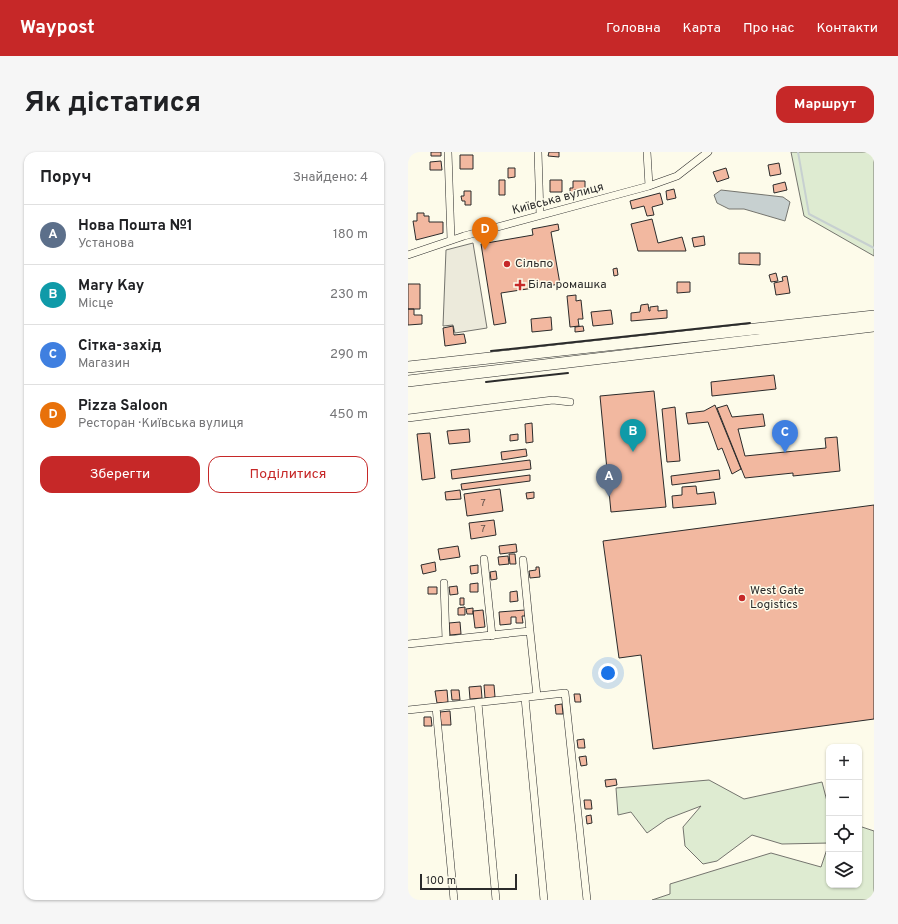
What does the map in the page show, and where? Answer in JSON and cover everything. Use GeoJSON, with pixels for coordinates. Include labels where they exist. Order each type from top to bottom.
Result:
{"type":"FeatureCollection","features":[{"type":"Feature","properties":{"kind":"highway"},"geometry":{"type":"LineString","coordinates":[[408,367],[874,316]]}},
{"type":"Feature","properties":{"kind":"highway"},"geometry":{"type":"LineString","coordinates":[[408,380],[874,326]]}},
{"type":"Feature","properties":{"kind":"street"},"geometry":{"type":"LineString","coordinates":[[448,152],[451,240]]}},
{"type":"Feature","properties":{"kind":"street"},"geometry":{"type":"LineString","coordinates":[[538,152],[540,215]]}},
{"type":"Feature","properties":{"kind":"street"},"geometry":{"type":"LineString","coordinates":[[647,152],[649,186]]}},
{"type":"Feature","properties":{"kind":"street","name":"Київська вулиця"},"geometry":{"type":"LineString","coordinates":[[408,255],[451,240],[649,186],[677,176],[708,152]]}},
{"type":"Feature","properties":{"kind":"street"},"geometry":{"type":"LineString","coordinates":[[408,418],[553,400],[570,402]]}},
{"type":"Feature","properties":{"kind":"street"},"geometry":{"type":"LineString","coordinates":[[484,559],[492,636]]}},
{"type":"Feature","properties":{"kind":"street"},"geometry":{"type":"LineString","coordinates":[[523,560],[537,696]]}},
{"type":"Feature","properties":{"kind":"street"},"geometry":{"type":"LineString","coordinates":[[444,583],[446,640]]}},
{"type":"Feature","properties":{"kind":"street"},"geometry":{"type":"LineString","coordinates":[[408,644],[530,631]]}},
{"type":"Feature","properties":{"kind":"street"},"geometry":{"type":"LineString","coordinates":[[408,710],[565,693],[587,900]]}},
{"type":"Feature","properties":{"kind":"street"},"geometry":{"type":"LineString","coordinates":[[525,698],[544,900]]}},
{"type":"Feature","properties":{"kind":"street"},"geometry":{"type":"LineString","coordinates":[[478,703],[496,900]]}},
{"type":"Feature","properties":{"kind":"street"},"geometry":{"type":"LineString","coordinates":[[436,707],[454,900]]}},
{"type":"Feature","properties":{"kind":"green space"},"geometry":{"type":"Polygon","coordinates":[[[791,152],[874,152],[874,256],[804,216],[791,152]]]}},
{"type":"Feature","properties":{"kind":"green space"},"geometry":{"type":"Polygon","coordinates":[[[709,780],[744,799],[822,782],[826,797],[826,843],[782,844],[752,835],[717,861],[703,864],[685,846],[683,827],[701,806],[667,819],[647,833],[631,812],[618,815],[616,788],[709,780]]]}},
{"type":"Feature","properties":{"kind":"green space"},"geometry":{"type":"Polygon","coordinates":[[[862,827],[874,831],[874,900],[652,900],[670,894],[670,884],[771,853],[821,867],[826,852],[826,888],[862,888],[862,827]]]}},
{"type":"Feature","properties":{"kind":"shaded area"},"geometry":{"type":"Polygon","coordinates":[[[721,190],[783,197],[790,202],[785,221],[744,209],[729,209],[717,203],[714,195],[721,190]]]}},
{"type":"Feature","properties":{"kind":"shaded area"},"geometry":{"type":"Polygon","coordinates":[[[473,243],[487,328],[455,333],[453,325],[443,326],[446,250],[473,243]]]}},
{"type":"Feature","properties":{"kind":"building"},"geometry":{"type":"Polygon","coordinates":[[[431,152],[441,152],[441,156],[431,156],[431,152]]]}},
{"type":"Feature","properties":{"kind":"building"},"geometry":{"type":"Polygon","coordinates":[[[549,152],[559,152],[559,157],[548,156],[549,152]]]}},
{"type":"Feature","properties":{"kind":"building"},"geometry":{"type":"Polygon","coordinates":[[[460,155],[473,155],[473,169],[460,169],[460,155]]]}},
{"type":"Feature","properties":{"kind":"building"},"geometry":{"type":"Polygon","coordinates":[[[441,161],[442,170],[430,170],[430,162],[441,161]]]}},
{"type":"Feature","properties":{"kind":"building"},"geometry":{"type":"Polygon","coordinates":[[[779,163],[781,174],[770,176],[768,165],[779,163]]]}},
{"type":"Feature","properties":{"kind":"building"},"geometry":{"type":"Polygon","coordinates":[[[508,168],[515,168],[515,177],[508,178],[508,168]]]}},
{"type":"Feature","properties":{"kind":"building"},"geometry":{"type":"Polygon","coordinates":[[[726,168],[729,178],[717,182],[713,172],[726,168]]]}},
{"type":"Feature","properties":{"kind":"building"},"geometry":{"type":"Polygon","coordinates":[[[499,180],[505,180],[505,195],[499,195],[499,180]]]}},
{"type":"Feature","properties":{"kind":"building"},"geometry":{"type":"Polygon","coordinates":[[[550,180],[562,180],[562,192],[550,192],[550,180]]]}},
{"type":"Feature","properties":{"kind":"building"},"geometry":{"type":"Polygon","coordinates":[[[573,181],[585,181],[585,190],[574,190],[575,197],[570,197],[570,188],[573,188],[573,181]]]}},
{"type":"Feature","properties":{"kind":"building"},"geometry":{"type":"Polygon","coordinates":[[[785,182],[787,190],[774,193],[773,185],[785,182]]]}},
{"type":"Feature","properties":{"kind":"building"},"geometry":{"type":"Polygon","coordinates":[[[674,189],[676,198],[667,200],[666,191],[674,189]]]}},
{"type":"Feature","properties":{"kind":"building"},"geometry":{"type":"Polygon","coordinates":[[[464,191],[471,191],[471,205],[465,205],[465,201],[462,201],[461,196],[464,196],[464,191]]]}},
{"type":"Feature","properties":{"kind":"building"},"geometry":{"type":"Polygon","coordinates":[[[660,193],[663,204],[652,207],[654,215],[647,216],[644,206],[632,209],[630,201],[660,193]]]}},
{"type":"Feature","properties":{"kind":"building"},"geometry":{"type":"Polygon","coordinates":[[[417,213],[424,213],[424,216],[429,216],[429,222],[443,222],[443,233],[416,240],[413,221],[417,221],[417,213]]]}},
{"type":"Feature","properties":{"kind":"building"},"geometry":{"type":"Polygon","coordinates":[[[652,219],[658,243],[682,237],[686,251],[638,251],[631,224],[652,219]]]}},
{"type":"Feature","properties":{"kind":"building"},"geometry":{"type":"Polygon","coordinates":[[[558,224],[559,230],[551,232],[560,284],[501,293],[506,323],[494,325],[481,244],[533,235],[532,229],[558,224]]]}},
{"type":"Feature","properties":{"kind":"building"},"geometry":{"type":"Polygon","coordinates":[[[704,236],[705,245],[694,247],[692,238],[704,236]]]}},
{"type":"Feature","properties":{"kind":"building"},"geometry":{"type":"Polygon","coordinates":[[[739,253],[760,253],[760,265],[739,264],[739,253]]]}},
{"type":"Feature","properties":{"kind":"building"},"geometry":{"type":"Polygon","coordinates":[[[617,268],[618,275],[614,276],[613,269],[617,268]]]}},
{"type":"Feature","properties":{"kind":"building"},"geometry":{"type":"Polygon","coordinates":[[[776,273],[778,281],[771,282],[769,275],[776,273]]]}},
{"type":"Feature","properties":{"kind":"building"},"geometry":{"type":"Polygon","coordinates":[[[787,276],[790,293],[776,295],[774,283],[783,281],[782,277],[787,276]]]}},
{"type":"Feature","properties":{"kind":"building"},"geometry":{"type":"Polygon","coordinates":[[[677,282],[690,282],[690,292],[677,293],[677,282]]]}},
{"type":"Feature","properties":{"kind":"building"},"geometry":{"type":"Polygon","coordinates":[[[408,284],[420,284],[420,309],[408,309],[408,284]]]}},
{"type":"Feature","properties":{"kind":"building"},"geometry":{"type":"Polygon","coordinates":[[[576,295],[576,301],[581,300],[583,319],[578,319],[579,326],[570,327],[567,296],[576,295]]]}},
{"type":"Feature","properties":{"kind":"building"},"geometry":{"type":"Polygon","coordinates":[[[648,304],[649,311],[650,307],[658,306],[658,311],[667,310],[667,318],[631,321],[631,313],[640,312],[641,305],[648,304]]]}},
{"type":"Feature","properties":{"kind":"building"},"geometry":{"type":"Polygon","coordinates":[[[408,309],[414,309],[414,315],[422,315],[422,324],[408,325],[408,309]]]}},
{"type":"Feature","properties":{"kind":"building"},"geometry":{"type":"Polygon","coordinates":[[[611,310],[613,324],[593,326],[591,312],[611,310]]]}},
{"type":"Feature","properties":{"kind":"building"},"geometry":{"type":"Polygon","coordinates":[[[551,317],[552,330],[532,332],[531,319],[551,317]]]}},
{"type":"Feature","properties":{"kind":"building"},"geometry":{"type":"Polygon","coordinates":[[[453,326],[454,335],[464,334],[466,343],[445,346],[443,328],[453,326]]]}},
{"type":"Feature","properties":{"kind":"building"},"geometry":{"type":"Polygon","coordinates":[[[583,326],[584,331],[575,332],[575,327],[583,326]]]}},
{"type":"Feature","properties":{"kind":"building"},"geometry":{"type":"Polygon","coordinates":[[[774,375],[776,389],[712,396],[711,382],[774,375]]]}},
{"type":"Feature","properties":{"kind":"building"},"geometry":{"type":"Polygon","coordinates":[[[654,391],[666,507],[611,512],[600,396],[654,391]]]}},
{"type":"Feature","properties":{"kind":"building"},"geometry":{"type":"Polygon","coordinates":[[[715,405],[741,469],[732,474],[722,448],[718,450],[708,422],[688,424],[686,413],[704,411],[715,405]]]}},
{"type":"Feature","properties":{"kind":"building"},"geometry":{"type":"Polygon","coordinates":[[[727,405],[732,417],[763,414],[765,426],[738,429],[745,456],[826,448],[825,438],[837,437],[840,471],[793,476],[793,473],[745,478],[717,408],[727,405]]]}},
{"type":"Feature","properties":{"kind":"building"},"geometry":{"type":"Polygon","coordinates":[[[675,407],[680,461],[667,462],[662,409],[675,407]]]}},
{"type":"Feature","properties":{"kind":"building"},"geometry":{"type":"Polygon","coordinates":[[[532,423],[533,442],[526,443],[525,424],[532,423]]]}},
{"type":"Feature","properties":{"kind":"building"},"geometry":{"type":"Polygon","coordinates":[[[469,429],[470,442],[449,444],[447,431],[469,429]]]}},
{"type":"Feature","properties":{"kind":"building"},"geometry":{"type":"Polygon","coordinates":[[[430,433],[435,478],[422,480],[417,434],[430,433]]]}},
{"type":"Feature","properties":{"kind":"building"},"geometry":{"type":"Polygon","coordinates":[[[518,434],[518,440],[510,441],[510,435],[518,434]]]}},
{"type":"Feature","properties":{"kind":"building"},"geometry":{"type":"Polygon","coordinates":[[[526,449],[527,456],[502,460],[501,452],[526,449]]]}},
{"type":"Feature","properties":{"kind":"building"},"geometry":{"type":"Polygon","coordinates":[[[530,460],[531,469],[452,479],[451,470],[530,460]]]}},
{"type":"Feature","properties":{"kind":"building"},"geometry":{"type":"Polygon","coordinates":[[[719,470],[720,479],[672,485],[671,476],[719,470]]]}},
{"type":"Feature","properties":{"kind":"building"},"geometry":{"type":"Polygon","coordinates":[[[530,475],[530,481],[462,490],[461,484],[530,475]]]}},
{"type":"Feature","properties":{"kind":"building"},"geometry":{"type":"Polygon","coordinates":[[[696,486],[697,494],[714,492],[716,504],[673,508],[672,496],[682,495],[682,487],[696,486]]]}},
{"type":"Feature","properties":{"kind":"building"},"geometry":{"type":"Polygon","coordinates":[[[500,489],[503,511],[467,516],[464,494],[500,489]]]}},
{"type":"Feature","properties":{"kind":"building"},"geometry":{"type":"Polygon","coordinates":[[[460,490],[461,499],[446,500],[445,492],[460,490]]]}},
{"type":"Feature","properties":{"kind":"building"},"geometry":{"type":"Polygon","coordinates":[[[534,492],[534,498],[527,499],[526,493],[534,492]]]}},
{"type":"Feature","properties":{"kind":"building","name":"West Gate Logistics"},"geometry":{"type":"Polygon","coordinates":[[[874,505],[874,719],[653,749],[641,655],[619,658],[603,541],[874,505]]]}},
{"type":"Feature","properties":{"kind":"building"},"geometry":{"type":"Polygon","coordinates":[[[494,520],[496,535],[471,539],[469,523],[494,520]]]}},
{"type":"Feature","properties":{"kind":"building"},"geometry":{"type":"Polygon","coordinates":[[[516,544],[517,552],[500,554],[499,546],[516,544]]]}},
{"type":"Feature","properties":{"kind":"building"},"geometry":{"type":"Polygon","coordinates":[[[458,546],[460,557],[440,560],[438,549],[458,546]]]}},
{"type":"Feature","properties":{"kind":"building"},"geometry":{"type":"Polygon","coordinates":[[[509,554],[515,554],[516,564],[510,564],[509,554]]]}},
{"type":"Feature","properties":{"kind":"building"},"geometry":{"type":"Polygon","coordinates":[[[508,556],[509,564],[499,565],[498,557],[508,556]]]}},
{"type":"Feature","properties":{"kind":"building"},"geometry":{"type":"Polygon","coordinates":[[[435,562],[436,571],[423,574],[421,565],[435,562]]]}},
{"type":"Feature","properties":{"kind":"building"},"geometry":{"type":"Polygon","coordinates":[[[478,565],[478,573],[471,574],[470,566],[478,565]]]}},
{"type":"Feature","properties":{"kind":"building"},"geometry":{"type":"Polygon","coordinates":[[[536,567],[539,567],[540,577],[530,578],[529,571],[536,570],[536,567]]]}},
{"type":"Feature","properties":{"kind":"building"},"geometry":{"type":"Polygon","coordinates":[[[496,571],[497,579],[491,580],[490,572],[496,571]]]}},
{"type":"Feature","properties":{"kind":"building"},"geometry":{"type":"Polygon","coordinates":[[[478,583],[478,592],[470,592],[470,584],[478,583]]]}},
{"type":"Feature","properties":{"kind":"building"},"geometry":{"type":"Polygon","coordinates":[[[457,586],[458,594],[450,595],[449,587],[457,586]]]}},
{"type":"Feature","properties":{"kind":"building"},"geometry":{"type":"Polygon","coordinates":[[[428,587],[437,587],[437,594],[428,594],[428,587]]]}},
{"type":"Feature","properties":{"kind":"building"},"geometry":{"type":"Polygon","coordinates":[[[517,591],[518,601],[510,602],[510,592],[517,591]]]}},
{"type":"Feature","properties":{"kind":"building"},"geometry":{"type":"Polygon","coordinates":[[[460,598],[464,598],[464,605],[460,605],[460,598]]]}},
{"type":"Feature","properties":{"kind":"building"},"geometry":{"type":"Polygon","coordinates":[[[465,607],[465,615],[458,615],[458,608],[465,607]]]}},
{"type":"Feature","properties":{"kind":"building"},"geometry":{"type":"Polygon","coordinates":[[[473,608],[473,614],[467,614],[466,609],[473,608]]]}},
{"type":"Feature","properties":{"kind":"building"},"geometry":{"type":"Polygon","coordinates":[[[483,610],[485,627],[475,628],[473,611],[483,610]]]}},
{"type":"Feature","properties":{"kind":"building"},"geometry":{"type":"Polygon","coordinates":[[[525,610],[525,616],[522,616],[523,623],[516,623],[516,617],[511,617],[511,624],[500,625],[499,612],[525,610]]]}},
{"type":"Feature","properties":{"kind":"building"},"geometry":{"type":"Polygon","coordinates":[[[460,622],[461,634],[450,635],[449,623],[460,622]]]}},
{"type":"Feature","properties":{"kind":"building"},"geometry":{"type":"Polygon","coordinates":[[[484,685],[494,685],[495,697],[485,698],[484,685]]]}},
{"type":"Feature","properties":{"kind":"building"},"geometry":{"type":"Polygon","coordinates":[[[481,686],[482,698],[470,699],[469,687],[481,686]]]}},
{"type":"Feature","properties":{"kind":"building"},"geometry":{"type":"Polygon","coordinates":[[[447,690],[448,702],[437,703],[435,691],[447,690]]]}},
{"type":"Feature","properties":{"kind":"building"},"geometry":{"type":"Polygon","coordinates":[[[451,690],[459,690],[460,700],[452,700],[451,690]]]}},
{"type":"Feature","properties":{"kind":"building"},"geometry":{"type":"Polygon","coordinates":[[[574,694],[580,694],[581,702],[575,702],[574,694]]]}},
{"type":"Feature","properties":{"kind":"building"},"geometry":{"type":"Polygon","coordinates":[[[562,704],[563,714],[556,714],[555,705],[562,704]]]}},
{"type":"Feature","properties":{"kind":"building"},"geometry":{"type":"Polygon","coordinates":[[[450,711],[451,725],[441,725],[440,712],[450,711]]]}},
{"type":"Feature","properties":{"kind":"building"},"geometry":{"type":"Polygon","coordinates":[[[424,717],[431,717],[432,726],[424,726],[424,717]]]}},
{"type":"Feature","properties":{"kind":"building"},"geometry":{"type":"Polygon","coordinates":[[[584,739],[585,748],[578,748],[577,740],[584,739]]]}},
{"type":"Feature","properties":{"kind":"building"},"geometry":{"type":"Polygon","coordinates":[[[586,756],[587,765],[581,766],[579,757],[586,756]]]}},
{"type":"Feature","properties":{"kind":"building"},"geometry":{"type":"Polygon","coordinates":[[[616,779],[617,785],[606,787],[605,780],[616,779]]]}},
{"type":"Feature","properties":{"kind":"building"},"geometry":{"type":"Polygon","coordinates":[[[584,800],[591,800],[592,809],[585,809],[584,800]]]}},
{"type":"Feature","properties":{"kind":"building"},"geometry":{"type":"Polygon","coordinates":[[[591,815],[592,823],[587,824],[586,816],[591,815]]]}},
{"type":"Feature","properties":{"kind":"waterway"},"geometry":{"type":"LineString","coordinates":[[798,152],[809,214],[874,248]]}},
{"type":"Feature","properties":{"kind":"wall"},"geometry":{"type":"LineString","coordinates":[[491,351],[750,323]]}},
{"type":"Feature","properties":{"kind":"wall"},"geometry":{"type":"LineString","coordinates":[[486,382],[568,373]]}},
{"type":"Feature","properties":{"kind":"place","name":"Pizza Saloon"},"geometry":{"type":"Point","coordinates":[485,250]}},
{"type":"Feature","properties":{"kind":"place","name":"Сільпо"},"geometry":{"type":"Point","coordinates":[507,264]}},
{"type":"Feature","properties":{"kind":"place","name":"Біла ромашка"},"geometry":{"type":"Point","coordinates":[520,285]}},
{"type":"Feature","properties":{"kind":"place","name":"Mary Kay"},"geometry":{"type":"Point","coordinates":[633,452]}},
{"type":"Feature","properties":{"kind":"place","name":"Сітка-захід"},"geometry":{"type":"Point","coordinates":[785,453]}},
{"type":"Feature","properties":{"kind":"place","name":"Нова Пошта №1"},"geometry":{"type":"Point","coordinates":[609,497]}},
{"type":"Feature","properties":{"kind":"place","name":"West Gate Logistics"},"geometry":{"type":"Point","coordinates":[742,598]}}]}
